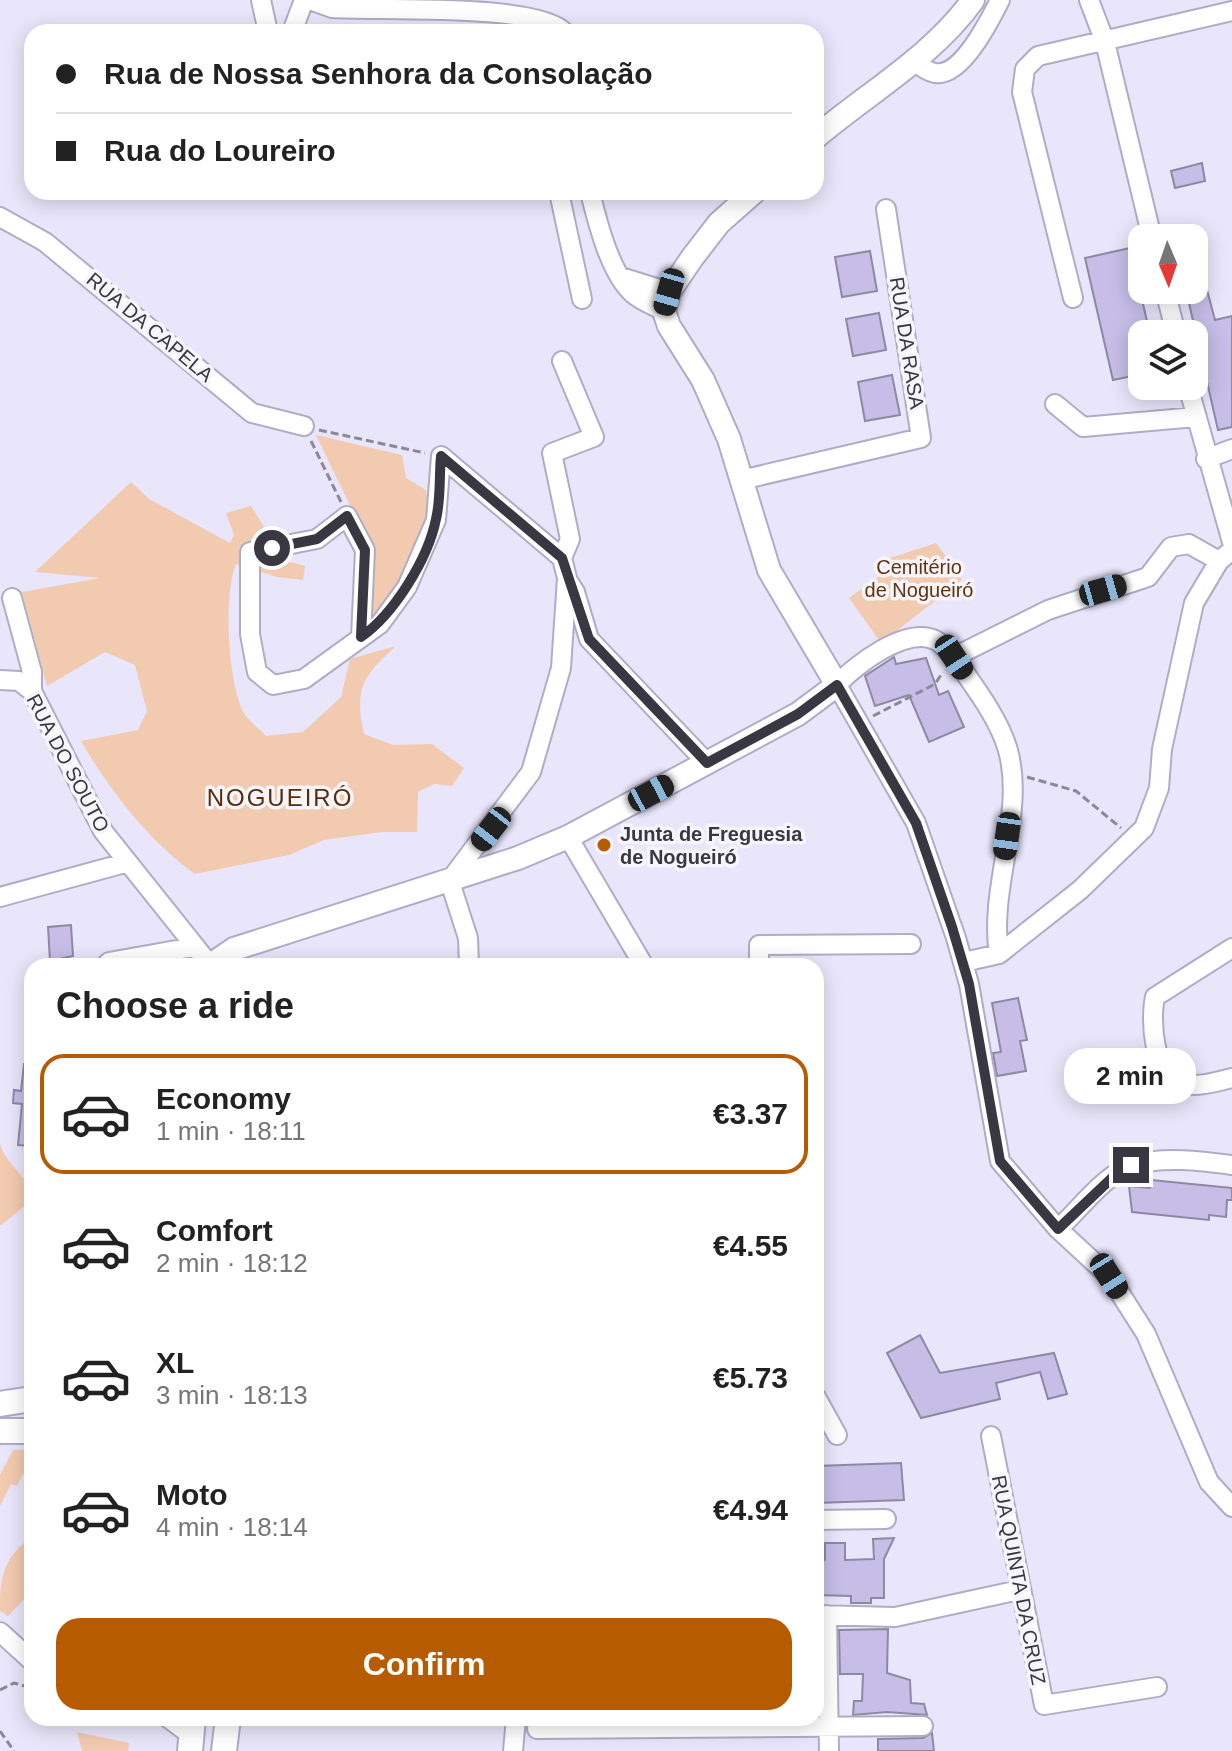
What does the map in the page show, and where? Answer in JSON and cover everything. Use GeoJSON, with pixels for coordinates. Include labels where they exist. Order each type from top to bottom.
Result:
{"type":"FeatureCollection","features":[{"type":"Feature","properties":{"kind":"main road"},"geometry":{"type":"LineString","coordinates":[[0,1404],[24,1400]]}},
{"type":"Feature","properties":{"kind":"main road"},"geometry":{"type":"LineString","coordinates":[[0,1431],[24,1431]]}},
{"type":"Feature","properties":{"kind":"main road"},"geometry":{"type":"LineString","coordinates":[[224,1751],[227,1726]]}},
{"type":"Feature","properties":{"kind":"street"},"geometry":{"type":"LineString","coordinates":[[261,0],[266,24]]}},
{"type":"Feature","properties":{"kind":"street"},"geometry":{"type":"LineString","coordinates":[[295,24],[304,0]]}},
{"type":"Feature","properties":{"kind":"street"},"geometry":{"type":"LineString","coordinates":[[310,0],[332,8],[412,5],[539,19],[549,24]]}},
{"type":"Feature","properties":{"kind":"street"},"geometry":{"type":"LineString","coordinates":[[538,0],[539,19]]}},
{"type":"Feature","properties":{"kind":"street"},"geometry":{"type":"LineString","coordinates":[[824,131],[913,60],[959,18],[973,0]]}},
{"type":"Feature","properties":{"kind":"street"},"geometry":{"type":"LineString","coordinates":[[913,60],[931,73],[940,74],[954,69],[988,23],[1000,0]]}},
{"type":"Feature","properties":{"kind":"street"},"geometry":{"type":"LineString","coordinates":[[1089,0],[1105,42],[1149,224]]}},
{"type":"Feature","properties":{"kind":"street"},"geometry":{"type":"LineString","coordinates":[[1073,298],[1022,92],[1025,69],[1038,56],[1232,11]]}},
{"type":"Feature","properties":{"kind":"street"},"geometry":{"type":"LineString","coordinates":[[561,200],[582,299]]}},
{"type":"Feature","properties":{"kind":"street"},"geometry":{"type":"LineString","coordinates":[[592,200],[599,230],[621,277],[634,294],[667,301]]}},
{"type":"Feature","properties":{"kind":"street"},"geometry":{"type":"LineString","coordinates":[[745,200],[719,223],[667,301],[669,326],[708,392],[741,480],[769,570],[916,823],[964,962],[1000,1161],[1058,1229],[1109,1276],[1146,1334],[1209,1482],[1232,1507]]}},
{"type":"Feature","properties":{"kind":"street","name":"RUA DA RASA"},"geometry":{"type":"LineString","coordinates":[[741,480],[921,438],[886,209]]}},
{"type":"Feature","properties":{"kind":"street","name":"RUA DA CAPELA"},"geometry":{"type":"LineString","coordinates":[[0,217],[45,242],[252,413],[304,426]]}},
{"type":"Feature","properties":{"kind":"street"},"geometry":{"type":"LineString","coordinates":[[562,361],[594,437],[552,453],[570,539],[562,558]]}},
{"type":"Feature","properties":{"kind":"street"},"geometry":{"type":"LineString","coordinates":[[1192,400],[1232,542]]}},
{"type":"Feature","properties":{"kind":"street"},"geometry":{"type":"LineString","coordinates":[[1055,404],[1083,427],[1196,417]]}},
{"type":"Feature","properties":{"kind":"street"},"geometry":{"type":"LineString","coordinates":[[1206,459],[1232,449]]}},
{"type":"Feature","properties":{"kind":"street"},"geometry":{"type":"LineString","coordinates":[[441,456],[562,558],[589,639],[707,763]]}},
{"type":"Feature","properties":{"kind":"street"},"geometry":{"type":"LineString","coordinates":[[361,637],[365,550],[347,516],[317,539],[250,552],[250,634],[257,672],[273,685],[304,679],[380,624],[407,587],[436,520],[441,456]]}},
{"type":"Feature","properties":{"kind":"street"},"geometry":{"type":"LineString","coordinates":[[954,657],[1048,610],[1148,577],[1171,547],[1189,544],[1225,555],[1194,603],[1162,749],[1159,788],[1144,828],[1080,890],[999,954],[964,962]]}},
{"type":"Feature","properties":{"kind":"street"},"geometry":{"type":"LineString","coordinates":[[450,879],[531,772],[561,668],[567,578]]}},
{"type":"Feature","properties":{"kind":"street"},"geometry":{"type":"LineString","coordinates":[[12,598],[32,672],[32,691]]}},
{"type":"Feature","properties":{"kind":"street"},"geometry":{"type":"LineString","coordinates":[[221,958],[234,949],[518,858],[568,837],[798,714],[837,685],[856,663],[916,637],[935,639],[954,657],[1006,744],[1012,772],[996,913],[999,954]]}},
{"type":"Feature","properties":{"kind":"street","name":"RUA DO SOUTO"},"geometry":{"type":"LineString","coordinates":[[0,680],[19,681],[32,691],[103,831],[125,863],[203,958]]}},
{"type":"Feature","properties":{"kind":"street"},"geometry":{"type":"LineString","coordinates":[[568,837],[639,958]]}},
{"type":"Feature","properties":{"kind":"street"},"geometry":{"type":"LineString","coordinates":[[0,897],[125,863]]}},
{"type":"Feature","properties":{"kind":"street"},"geometry":{"type":"LineString","coordinates":[[450,879],[468,938],[469,958]]}},
{"type":"Feature","properties":{"kind":"street"},"geometry":{"type":"LineString","coordinates":[[759,958],[759,945],[911,944]]}},
{"type":"Feature","properties":{"kind":"street"},"geometry":{"type":"LineString","coordinates":[[131,958],[193,947]]}},
{"type":"Feature","properties":{"kind":"street"},"geometry":{"type":"LineString","coordinates":[[1232,948],[1155,997],[1151,1016],[1161,1065],[1178,1082],[1201,1085],[1232,1078]]}},
{"type":"Feature","properties":{"kind":"street"},"geometry":{"type":"LineString","coordinates":[[1058,1229],[1113,1177],[1131,1165],[1154,1161],[1232,1165]]}},
{"type":"Feature","properties":{"kind":"street"},"geometry":{"type":"LineString","coordinates":[[824,1411],[837,1435]]}},
{"type":"Feature","properties":{"kind":"street","name":"RUA QUINTA DA CRUZ"},"geometry":{"type":"LineString","coordinates":[[991,1436],[1044,1705],[1157,1687]]}},
{"type":"Feature","properties":{"kind":"street"},"geometry":{"type":"LineString","coordinates":[[824,1520],[886,1519]]}},
{"type":"Feature","properties":{"kind":"street"},"geometry":{"type":"LineString","coordinates":[[824,1615],[895,1617],[1019,1590]]}},
{"type":"Feature","properties":{"kind":"street"},"geometry":{"type":"LineString","coordinates":[[0,1632],[24,1654]]}},
{"type":"Feature","properties":{"kind":"street"},"geometry":{"type":"LineString","coordinates":[[824,1652],[829,1751]]}},
{"type":"Feature","properties":{"kind":"street"},"geometry":{"type":"LineString","coordinates":[[513,1751],[515,1726]]}},
{"type":"Feature","properties":{"kind":"street"},"geometry":{"type":"LineString","coordinates":[[537,1729],[923,1726]]}},
{"type":"Feature","properties":{"kind":"path"},"geometry":{"type":"LineString","coordinates":[[304,426],[441,456]]}},
{"type":"Feature","properties":{"kind":"path"},"geometry":{"type":"LineString","coordinates":[[304,426],[347,516]]}},
{"type":"Feature","properties":{"kind":"path"},"geometry":{"type":"LineString","coordinates":[[860,724],[935,684],[954,657]]}},
{"type":"Feature","properties":{"kind":"path"},"geometry":{"type":"LineString","coordinates":[[1012,772],[1076,791],[1134,839]]}},
{"type":"Feature","properties":{"kind":"path"},"geometry":{"type":"LineString","coordinates":[[0,1690],[14,1683],[24,1686]]}},
{"type":"Feature","properties":{"kind":"path"},"geometry":{"type":"LineString","coordinates":[[0,1731],[14,1751]]}},
{"type":"Feature","properties":{"kind":"green space"},"geometry":{"type":"Polygon","coordinates":[[[316,435],[402,455],[406,478],[426,490],[427,507],[420,542],[405,575],[376,619],[369,604],[355,516],[316,435]]]}},
{"type":"Feature","properties":{"kind":"green space"},"geometry":{"type":"Polygon","coordinates":[[[131,482],[149,499],[230,543],[234,535],[226,513],[251,506],[263,525],[272,557],[305,566],[303,580],[277,577],[236,564],[232,578],[229,639],[234,682],[244,713],[266,736],[303,732],[341,697],[350,659],[396,646],[376,666],[364,684],[360,705],[364,734],[393,745],[432,744],[464,768],[452,786],[434,784],[418,792],[417,832],[382,832],[324,840],[289,855],[195,874],[161,846],[131,814],[81,741],[138,730],[147,711],[135,665],[105,652],[47,686],[22,592],[100,578],[35,572],[131,482]]]}},
{"type":"Feature","properties":{"kind":"green space","name":"Cemitério de Nogueiró"},"geometry":{"type":"Polygon","coordinates":[[[936,543],[962,580],[881,643],[849,598],[892,567],[887,559],[936,543]]]}},
{"type":"Feature","properties":{"kind":"green space"},"geometry":{"type":"Polygon","coordinates":[[[0,1143],[24,1180],[24,1206],[0,1226],[0,1143]]]}},
{"type":"Feature","properties":{"kind":"green space"},"geometry":{"type":"Polygon","coordinates":[[[24,1449],[24,1473],[17,1486],[11,1484],[0,1506],[0,1475],[13,1450],[24,1449]]]}},
{"type":"Feature","properties":{"kind":"green space"},"geometry":{"type":"Polygon","coordinates":[[[24,1542],[24,1599],[8,1616],[0,1611],[2,1578],[9,1561],[24,1542]]]}},
{"type":"Feature","properties":{"kind":"green space"},"geometry":{"type":"Polygon","coordinates":[[[77,1732],[129,1743],[128,1751],[82,1751],[77,1732]]]}},
{"type":"Feature","properties":{"kind":"building"},"geometry":{"type":"Polygon","coordinates":[[[1202,163],[1205,181],[1175,188],[1171,171],[1202,163]]]}},
{"type":"Feature","properties":{"kind":"building"},"geometry":{"type":"Polygon","coordinates":[[[1128,248],[1128,304],[1143,304],[1147,320],[1128,320],[1128,377],[1113,380],[1085,258],[1128,248]]]}},
{"type":"Feature","properties":{"kind":"building"},"geometry":{"type":"Polygon","coordinates":[[[870,251],[877,291],[842,297],[835,257],[870,251]]]}},
{"type":"Feature","properties":{"kind":"building"},"geometry":{"type":"Polygon","coordinates":[[[1208,294],[1215,320],[1232,316],[1232,427],[1218,430],[1208,386],[1208,320],[1193,320],[1189,304],[1208,304],[1208,294]]]}},
{"type":"Feature","properties":{"kind":"building"},"geometry":{"type":"Polygon","coordinates":[[[879,313],[886,350],[853,356],[846,319],[879,313]]]}},
{"type":"Feature","properties":{"kind":"building"},"geometry":{"type":"Polygon","coordinates":[[[892,375],[900,415],[865,421],[858,382],[892,375]]]}},
{"type":"Feature","properties":{"kind":"building"},"geometry":{"type":"Polygon","coordinates":[[[894,657],[896,664],[926,658],[939,695],[948,691],[964,727],[929,742],[909,695],[875,706],[865,676],[894,657]]]}},
{"type":"Feature","properties":{"kind":"building"},"geometry":{"type":"Polygon","coordinates":[[[71,925],[73,956],[50,958],[48,927],[71,925]]]}},
{"type":"Feature","properties":{"kind":"building"},"geometry":{"type":"Polygon","coordinates":[[[1018,998],[1027,1040],[1020,1041],[1026,1071],[997,1076],[993,1053],[1001,1052],[992,1003],[1018,998]]]}},
{"type":"Feature","properties":{"kind":"building"},"geometry":{"type":"Polygon","coordinates":[[[24,1064],[24,1145],[18,1145],[22,1104],[13,1103],[14,1090],[21,1091],[24,1064]]]}},
{"type":"Feature","properties":{"kind":"building"},"geometry":{"type":"Polygon","coordinates":[[[1151,1180],[1232,1188],[1232,1200],[1227,1200],[1226,1217],[1209,1215],[1209,1220],[1132,1212],[1129,1186],[1150,1188],[1151,1180]]]}},
{"type":"Feature","properties":{"kind":"building"},"geometry":{"type":"Polygon","coordinates":[[[920,1335],[940,1373],[1054,1353],[1067,1394],[1048,1399],[1040,1372],[996,1383],[1000,1399],[921,1418],[887,1353],[920,1335]]]}},
{"type":"Feature","properties":{"kind":"building"},"geometry":{"type":"Polygon","coordinates":[[[901,1463],[904,1500],[824,1503],[824,1466],[901,1463]]]}},
{"type":"Feature","properties":{"kind":"building"},"geometry":{"type":"Polygon","coordinates":[[[894,1538],[884,1559],[884,1598],[871,1598],[871,1603],[851,1603],[851,1596],[824,1595],[825,1543],[845,1543],[845,1560],[874,1559],[873,1539],[894,1538]]]}},
{"type":"Feature","properties":{"kind":"building"},"geometry":{"type":"Polygon","coordinates":[[[888,1629],[887,1673],[910,1680],[911,1703],[924,1704],[927,1715],[887,1712],[853,1715],[854,1701],[862,1701],[863,1674],[840,1674],[839,1630],[888,1629]]]}},
{"type":"Feature","properties":{"kind":"building"},"geometry":{"type":"Polygon","coordinates":[[[932,1733],[934,1751],[878,1751],[878,1739],[923,1738],[932,1733]]]}},
{"type":"Feature","properties":{"kind":"place","name":"Junta de Freguesia de Nogueiró"},"geometry":{"type":"Point","coordinates":[604,845]}},
{"type":"Feature","properties":{"kind":"district","name":"NOGUEIRÓ"},"geometry":{"type":"Point","coordinates":[280,797]}},
{"type":"Feature","properties":{"kind":"route"},"geometry":{"type":"LineString","coordinates":[[272,548],[317,539],[347,516],[365,550],[361,637],[380,624],[407,587],[436,520],[441,456],[562,558],[589,639],[707,763],[798,714],[837,685],[916,823],[964,962],[1000,1161],[1058,1229],[1113,1177],[1131,1165]]}}]}
